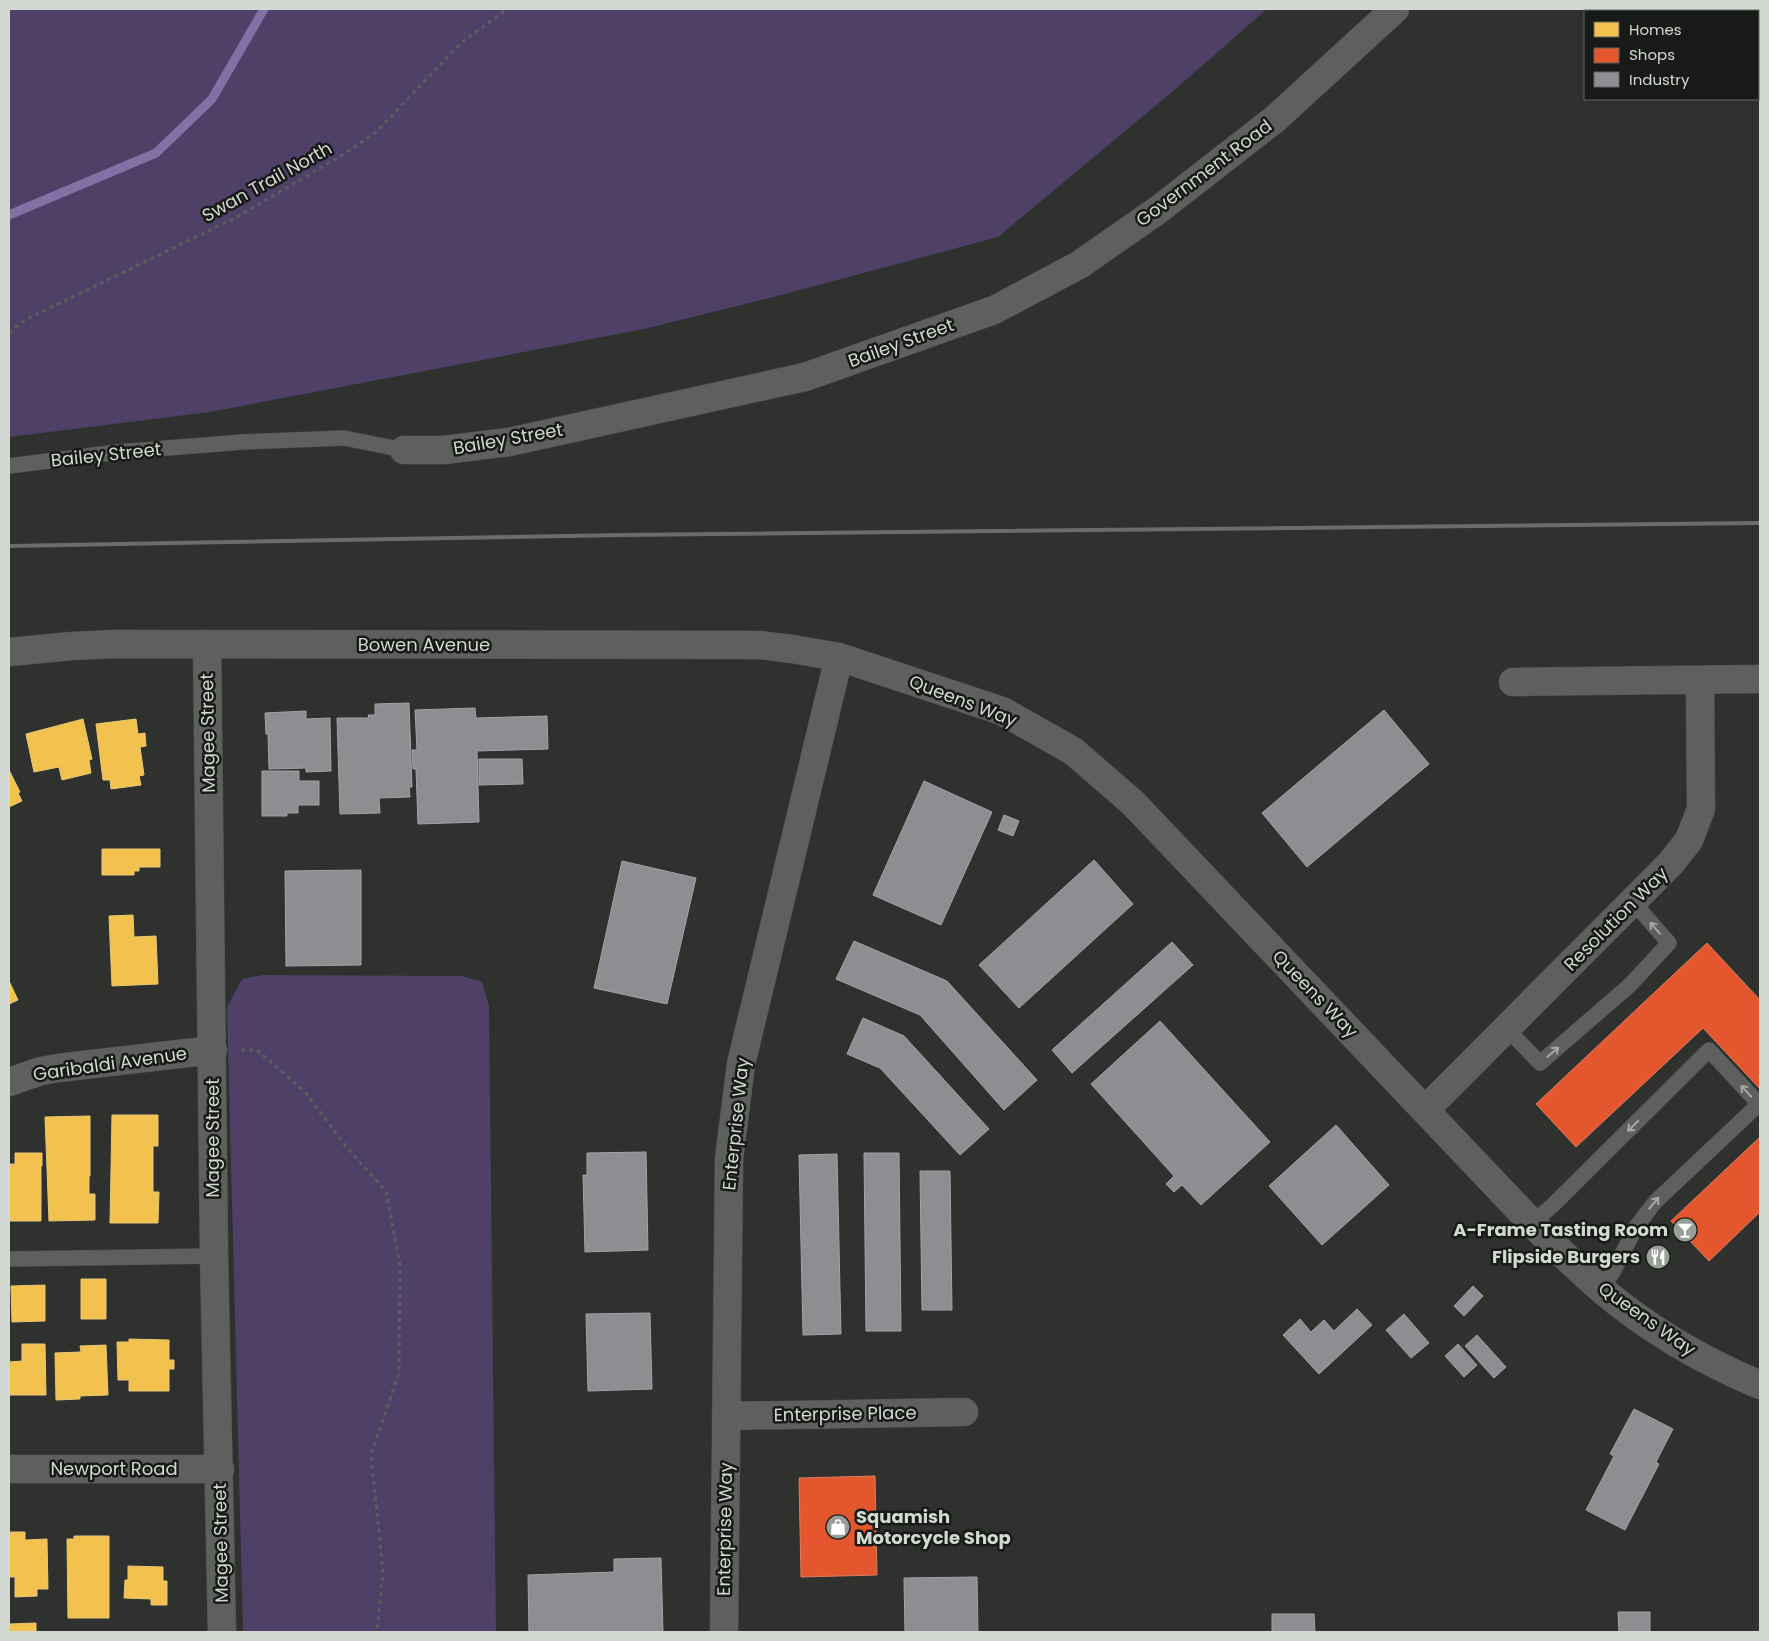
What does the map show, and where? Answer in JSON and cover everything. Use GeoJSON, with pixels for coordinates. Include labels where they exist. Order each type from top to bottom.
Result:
{"type":"FeatureCollection","features":[{"type":"Feature","properties":{"kind":"street","name":"Government Road"},"geometry":{"type":"LineString","coordinates":[[994,310],[1079,265],[1158,210],[1275,119],[1395,9]]}},
{"type":"Feature","properties":{"kind":"street","name":"Bailey Street"},"geometry":{"type":"LineString","coordinates":[[404,450],[444,450],[509,442],[805,377],[994,310]]}},
{"type":"Feature","properties":{"kind":"street","name":"Magee Street"},"geometry":{"type":"LineString","coordinates":[[206,644],[213,1050],[214,1256],[222,1632]]}},
{"type":"Feature","properties":{"kind":"street","name":"Bowen Avenue"},"geometry":{"type":"LineString","coordinates":[[9,652],[98,645],[760,645],[792,648],[838,657]]}},
{"type":"Feature","properties":{"kind":"street","name":"Queens Way"},"geometry":{"type":"LineString","coordinates":[[838,657],[1002,712],[1073,751],[1133,803],[1532,1224],[1601,1289],[1668,1338],[1706,1360],[1760,1385]]}},
{"type":"Feature","properties":{"kind":"street","name":"Enterprise Way"},"geometry":{"type":"LineString","coordinates":[[724,1632],[729,1159],[741,1064],[838,657]]}},
{"type":"Feature","properties":{"kind":"street"},"geometry":{"type":"LineString","coordinates":[[1513,682],[1760,679]]}},
{"type":"Feature","properties":{"kind":"street","name":"Resolution Way"},"geometry":{"type":"LineString","coordinates":[[1425,1110],[1671,863],[1689,840],[1701,809],[1700,680]]}},
{"type":"Feature","properties":{"kind":"street","name":"Garibaldi Avenue"},"geometry":{"type":"LineString","coordinates":[[9,1082],[41,1071],[58,1068],[213,1050]]}},
{"type":"Feature","properties":{"kind":"street","name":"Enterprise Place"},"geometry":{"type":"LineString","coordinates":[[726,1416],[964,1412]]}},
{"type":"Feature","properties":{"kind":"street","name":"Newport Road"},"geometry":{"type":"LineString","coordinates":[[9,1469],[220,1469]]}},
{"type":"Feature","properties":{"kind":"lane","name":"Bailey Street"},"geometry":{"type":"LineString","coordinates":[[9,466],[118,452],[242,442],[344,438],[404,450]]}},
{"type":"Feature","properties":{"kind":"lane"},"geometry":{"type":"LineString","coordinates":[[1506,1028],[1540,1064],[1630,985],[1669,944],[1632,902]]}},
{"type":"Feature","properties":{"kind":"lane"},"geometry":{"type":"LineString","coordinates":[[1532,1224],[1709,1050],[1759,1104],[1655,1202],[1636,1227],[1613,1272],[1601,1289]]}},
{"type":"Feature","properties":{"kind":"lane"},"geometry":{"type":"LineString","coordinates":[[9,1259],[214,1256]]}},
{"type":"Feature","properties":{"kind":"path","name":"Swan Trail North"},"geometry":{"type":"LineString","coordinates":[[9,332],[25,320],[237,217],[344,154],[376,132],[461,42],[507,9]]}},
{"type":"Feature","properties":{"kind":"path"},"geometry":{"type":"LineString","coordinates":[[213,1050],[258,1050],[305,1092],[348,1148],[386,1190],[400,1265],[399,1373],[371,1454],[383,1571],[377,1632]]}},
{"type":"Feature","properties":{"kind":"shaded area"},"geometry":{"type":"Polygon","coordinates":[[[9,9],[1267,9],[1172,92],[998,237],[785,294],[644,329],[210,412],[9,437],[9,9]]]}},
{"type":"Feature","properties":{"kind":"shaded area"},"geometry":{"type":"Polygon","coordinates":[[[263,975],[462,976],[482,982],[489,1006],[496,1632],[243,1632],[227,1007],[242,979],[263,975]]]}},
{"type":"Feature","properties":{"kind":"building: Homes"},"geometry":{"type":"Polygon","coordinates":[[[83,719],[92,759],[89,760],[91,773],[62,780],[59,767],[34,772],[26,734],[83,719]]]}},
{"type":"Feature","properties":{"kind":"building: Homes"},"geometry":{"type":"Polygon","coordinates":[[[136,719],[138,734],[145,733],[146,746],[140,747],[144,775],[139,776],[141,785],[111,789],[110,780],[103,780],[96,724],[136,719]]]}},
{"type":"Feature","properties":{"kind":"building: Homes"},"geometry":{"type":"Polygon","coordinates":[[[9,770],[20,792],[18,793],[22,801],[9,807],[9,770]]]}},
{"type":"Feature","properties":{"kind":"building: Homes"},"geometry":{"type":"Polygon","coordinates":[[[102,849],[160,849],[160,867],[139,867],[139,871],[134,871],[134,875],[102,875],[102,849]]]}},
{"type":"Feature","properties":{"kind":"building: Homes"},"geometry":{"type":"Polygon","coordinates":[[[133,915],[134,937],[156,936],[158,984],[112,986],[109,916],[133,915]]]}},
{"type":"Feature","properties":{"kind":"building: Homes"},"geometry":{"type":"Polygon","coordinates":[[[9,981],[18,1000],[9,1004],[9,981]]]}},
{"type":"Feature","properties":{"kind":"building: Homes"},"geometry":{"type":"Polygon","coordinates":[[[112,1115],[158,1115],[158,1146],[153,1146],[153,1192],[159,1192],[158,1223],[110,1223],[112,1115]]]}},
{"type":"Feature","properties":{"kind":"building: Homes"},"geometry":{"type":"Polygon","coordinates":[[[90,1116],[89,1194],[95,1194],[95,1220],[49,1221],[45,1117],[90,1116]]]}},
{"type":"Feature","properties":{"kind":"building: Homes"},"geometry":{"type":"Polygon","coordinates":[[[15,1153],[42,1153],[41,1221],[9,1221],[9,1164],[15,1164],[15,1153]]]}},
{"type":"Feature","properties":{"kind":"building: Homes"},"geometry":{"type":"Polygon","coordinates":[[[81,1279],[106,1279],[106,1319],[81,1319],[81,1279]]]}},
{"type":"Feature","properties":{"kind":"building: Homes"},"geometry":{"type":"Polygon","coordinates":[[[45,1285],[45,1321],[12,1322],[11,1286],[45,1285]]]}},
{"type":"Feature","properties":{"kind":"building: Homes"},"geometry":{"type":"Polygon","coordinates":[[[129,1339],[169,1340],[169,1360],[174,1360],[174,1369],[169,1369],[169,1391],[129,1391],[129,1380],[118,1380],[117,1342],[129,1342],[129,1339]]]}},
{"type":"Feature","properties":{"kind":"building: Homes"},"geometry":{"type":"Polygon","coordinates":[[[22,1344],[45,1344],[46,1395],[9,1395],[9,1362],[22,1361],[22,1344]]]}},
{"type":"Feature","properties":{"kind":"building: Homes"},"geometry":{"type":"Polygon","coordinates":[[[106,1345],[108,1395],[80,1396],[80,1399],[56,1400],[55,1353],[81,1352],[80,1346],[106,1345]]]}},
{"type":"Feature","properties":{"kind":"building: Homes"},"geometry":{"type":"Polygon","coordinates":[[[9,1532],[25,1532],[25,1540],[47,1539],[48,1589],[37,1589],[37,1596],[15,1597],[15,1577],[9,1577],[9,1532]]]}},
{"type":"Feature","properties":{"kind":"building: Homes"},"geometry":{"type":"Polygon","coordinates":[[[74,1536],[109,1536],[109,1618],[68,1618],[67,1539],[74,1539],[74,1536]]]}},
{"type":"Feature","properties":{"kind":"building: Homes"},"geometry":{"type":"Polygon","coordinates":[[[128,1566],[163,1567],[163,1581],[167,1581],[167,1605],[151,1605],[151,1599],[124,1598],[125,1580],[128,1580],[128,1566]]]}},
{"type":"Feature","properties":{"kind":"building: Homes"},"geometry":{"type":"Polygon","coordinates":[[[36,1623],[36,1632],[9,1632],[9,1624],[36,1623]]]}},
{"type":"Feature","properties":{"kind":"building: Shops"},"geometry":{"type":"Polygon","coordinates":[[[1707,943],[1760,1000],[1760,1089],[1703,1028],[1576,1147],[1536,1104],[1707,943]]]}},
{"type":"Feature","properties":{"kind":"building: Shops"},"geometry":{"type":"Polygon","coordinates":[[[1760,1137],[1760,1212],[1709,1261],[1671,1221],[1760,1137]]]}},
{"type":"Feature","properties":{"kind":"building: Shops","name":"Squamish Motorcycle Shop"},"geometry":{"type":"Polygon","coordinates":[[[875,1476],[877,1575],[801,1577],[799,1478],[875,1476]]]}},
{"type":"Feature","properties":{"kind":"building: Industry"},"geometry":{"type":"Polygon","coordinates":[[[409,703],[412,787],[409,787],[410,797],[379,798],[380,813],[340,814],[337,718],[369,718],[368,715],[375,715],[375,704],[409,703]]]}},
{"type":"Feature","properties":{"kind":"building: Industry"},"geometry":{"type":"Polygon","coordinates":[[[475,708],[476,718],[547,716],[548,749],[477,751],[479,822],[418,824],[416,769],[413,769],[412,750],[417,750],[415,710],[475,708]]]}},
{"type":"Feature","properties":{"kind":"building: Industry"},"geometry":{"type":"Polygon","coordinates":[[[1384,710],[1429,764],[1307,867],[1262,813],[1384,710]]]}},
{"type":"Feature","properties":{"kind":"building: Industry"},"geometry":{"type":"Polygon","coordinates":[[[306,711],[306,719],[330,718],[331,771],[306,772],[306,768],[269,769],[265,713],[306,711]]]}},
{"type":"Feature","properties":{"kind":"building: Industry"},"geometry":{"type":"Polygon","coordinates":[[[479,759],[522,759],[523,784],[479,785],[479,759]]]}},
{"type":"Feature","properties":{"kind":"building: Industry"},"geometry":{"type":"Polygon","coordinates":[[[262,771],[299,771],[299,781],[319,781],[319,805],[298,805],[298,813],[287,813],[287,816],[262,816],[262,771]]]}},
{"type":"Feature","properties":{"kind":"building: Industry"},"geometry":{"type":"Polygon","coordinates":[[[924,781],[992,812],[941,925],[873,895],[924,781]]]}},
{"type":"Feature","properties":{"kind":"building: Industry"},"geometry":{"type":"Polygon","coordinates":[[[1004,815],[1019,821],[1013,836],[998,830],[1004,815]]]}},
{"type":"Feature","properties":{"kind":"building: Industry"},"geometry":{"type":"Polygon","coordinates":[[[1094,860],[1133,904],[1019,1008],[979,965],[1094,860]]]}},
{"type":"Feature","properties":{"kind":"building: Industry"},"geometry":{"type":"Polygon","coordinates":[[[622,861],[696,878],[667,1004],[594,988],[622,861]]]}},
{"type":"Feature","properties":{"kind":"building: Industry"},"geometry":{"type":"Polygon","coordinates":[[[361,870],[361,965],[286,966],[285,871],[361,870]]]}},
{"type":"Feature","properties":{"kind":"building: Industry"},"geometry":{"type":"Polygon","coordinates":[[[854,941],[947,981],[1037,1080],[1004,1110],[920,1015],[836,979],[854,941]]]}},
{"type":"Feature","properties":{"kind":"building: Industry"},"geometry":{"type":"Polygon","coordinates":[[[1172,942],[1193,965],[1072,1073],[1052,1050],[1172,942]]]}},
{"type":"Feature","properties":{"kind":"building: Industry"},"geometry":{"type":"Polygon","coordinates":[[[863,1018],[904,1036],[989,1129],[960,1155],[880,1068],[847,1054],[863,1018]]]}},
{"type":"Feature","properties":{"kind":"building: Industry"},"geometry":{"type":"Polygon","coordinates":[[[1160,1021],[1270,1142],[1201,1205],[1182,1185],[1174,1192],[1166,1184],[1174,1176],[1091,1084],[1160,1021]]]}},
{"type":"Feature","properties":{"kind":"building: Industry"},"geometry":{"type":"Polygon","coordinates":[[[1336,1125],[1389,1185],[1322,1245],[1269,1186],[1336,1125]]]}},
{"type":"Feature","properties":{"kind":"building: Industry"},"geometry":{"type":"Polygon","coordinates":[[[646,1152],[648,1250],[585,1252],[583,1175],[587,1175],[587,1153],[646,1152]]]}},
{"type":"Feature","properties":{"kind":"building: Industry"},"geometry":{"type":"Polygon","coordinates":[[[864,1153],[899,1153],[901,1331],[866,1331],[864,1153]]]}},
{"type":"Feature","properties":{"kind":"building: Industry"},"geometry":{"type":"Polygon","coordinates":[[[837,1154],[841,1334],[803,1335],[799,1155],[837,1154]]]}},
{"type":"Feature","properties":{"kind":"building: Industry"},"geometry":{"type":"Polygon","coordinates":[[[920,1171],[950,1171],[952,1310],[922,1310],[920,1171]]]}},
{"type":"Feature","properties":{"kind":"building: Industry"},"geometry":{"type":"Polygon","coordinates":[[[1473,1286],[1483,1296],[1464,1316],[1454,1306],[1473,1286]]]}},
{"type":"Feature","properties":{"kind":"building: Industry"},"geometry":{"type":"Polygon","coordinates":[[[1357,1309],[1372,1325],[1319,1374],[1283,1335],[1300,1319],[1311,1332],[1324,1320],[1334,1331],[1357,1309]]]}},
{"type":"Feature","properties":{"kind":"building: Industry"},"geometry":{"type":"Polygon","coordinates":[[[650,1313],[652,1389],[588,1391],[586,1314],[650,1313]]]}},
{"type":"Feature","properties":{"kind":"building: Industry"},"geometry":{"type":"Polygon","coordinates":[[[1404,1314],[1429,1343],[1411,1358],[1386,1330],[1404,1314]]]}},
{"type":"Feature","properties":{"kind":"building: Industry"},"geometry":{"type":"Polygon","coordinates":[[[1477,1335],[1506,1367],[1494,1378],[1465,1346],[1477,1335]]]}},
{"type":"Feature","properties":{"kind":"building: Industry"},"geometry":{"type":"Polygon","coordinates":[[[1458,1344],[1477,1365],[1464,1377],[1445,1356],[1458,1344]]]}},
{"type":"Feature","properties":{"kind":"building: Industry"},"geometry":{"type":"Polygon","coordinates":[[[1634,1409],[1673,1429],[1656,1462],[1659,1464],[1625,1530],[1586,1510],[1614,1456],[1610,1454],[1634,1409]]]}},
{"type":"Feature","properties":{"kind":"building: Industry"},"geometry":{"type":"Polygon","coordinates":[[[661,1558],[663,1632],[529,1632],[528,1575],[614,1572],[614,1559],[661,1558]]]}},
{"type":"Feature","properties":{"kind":"building: Industry"},"geometry":{"type":"Polygon","coordinates":[[[977,1577],[978,1632],[905,1632],[904,1578],[977,1577]]]}},
{"type":"Feature","properties":{"kind":"building: Industry"},"geometry":{"type":"Polygon","coordinates":[[[1618,1612],[1650,1612],[1650,1632],[1619,1632],[1618,1612]]]}},
{"type":"Feature","properties":{"kind":"building: Industry"},"geometry":{"type":"Polygon","coordinates":[[[1272,1614],[1314,1614],[1315,1632],[1272,1632],[1272,1614]]]}},
{"type":"Feature","properties":{"kind":"waterway"},"geometry":{"type":"LineString","coordinates":[[9,215],[156,153],[212,99],[264,9]]}},
{"type":"Feature","properties":{"kind":"railway"},"geometry":{"type":"LineString","coordinates":[[9,546],[624,535],[1760,523]]}},
{"type":"Feature","properties":{"kind":"place","name":"A-Frame Tasting Room"},"geometry":{"type":"Point","coordinates":[1685,1230]}},
{"type":"Feature","properties":{"kind":"place","name":"Flipside Burgers"},"geometry":{"type":"Point","coordinates":[1658,1257]}},
{"type":"Feature","properties":{"kind":"place","name":"Squamish Motorcycle Shop"},"geometry":{"type":"Point","coordinates":[838,1527]}}]}
